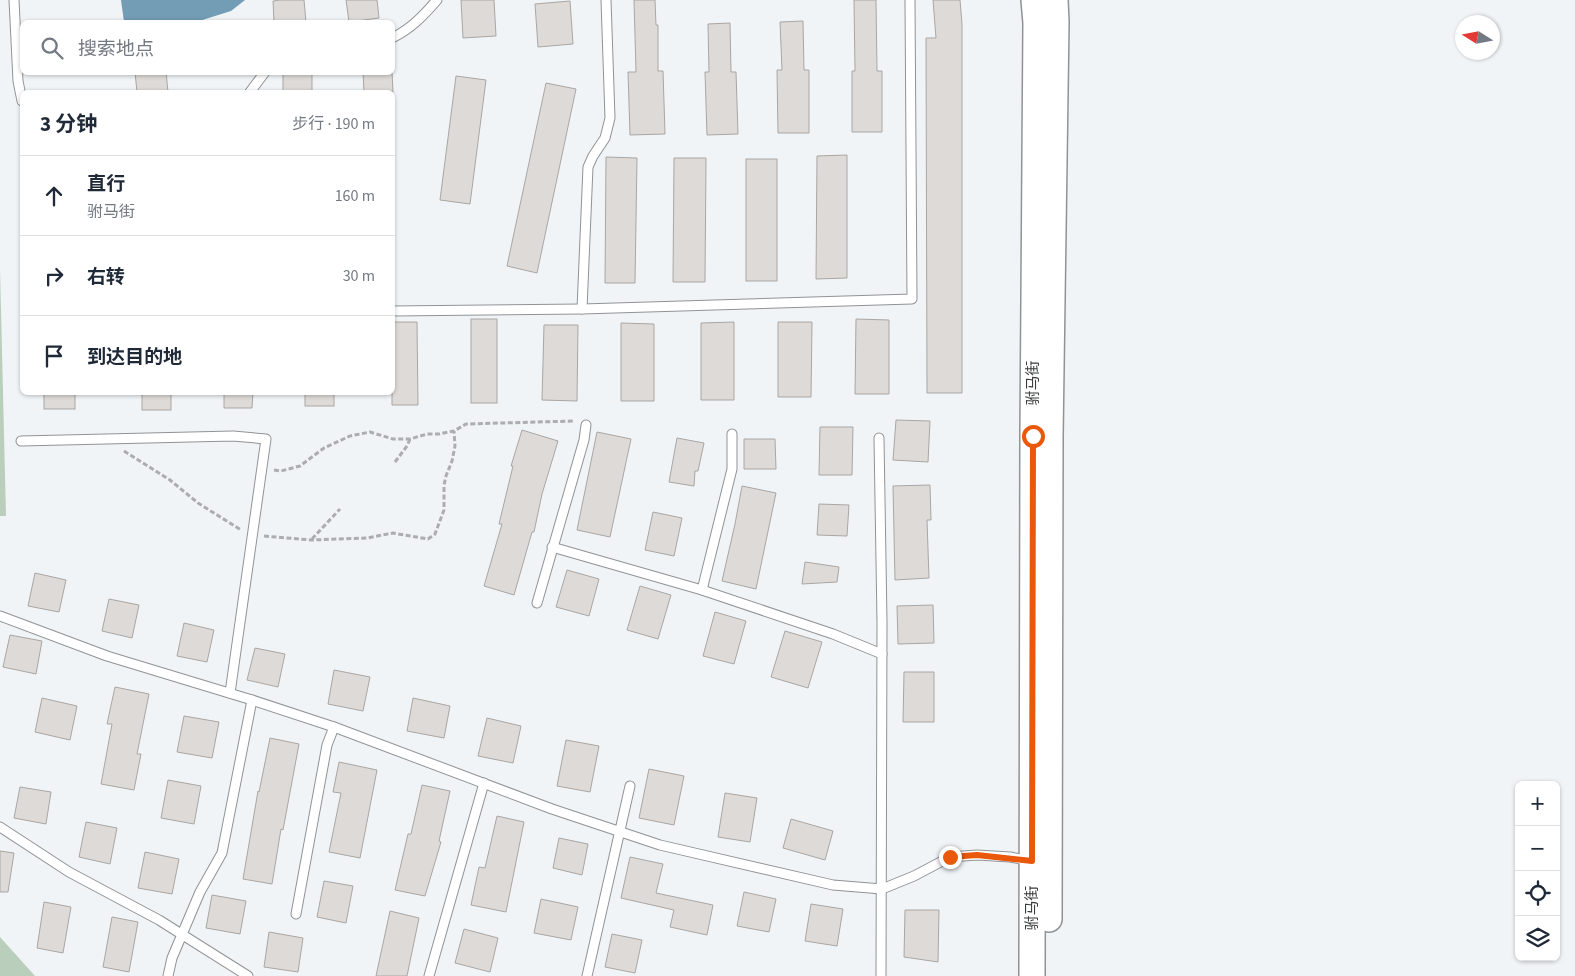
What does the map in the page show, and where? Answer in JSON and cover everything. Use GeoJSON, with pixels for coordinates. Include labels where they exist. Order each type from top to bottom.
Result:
{"type":"FeatureCollection","features":[{"type":"Feature","properties":{"kind":"main road","name":"驸马街"},"geometry":{"type":"LineString","coordinates":[[1034,0],[1036,23],[1033,446],[1041,862],[1049,976]]}},
{"type":"Feature","properties":{"kind":"main road","name":"驸马街"},"geometry":{"type":"LineString","coordinates":[[1032,976],[1041,862],[1050,437],[1055,0]]}},
{"type":"Feature","properties":{"kind":"lane"},"geometry":{"type":"LineString","coordinates":[[14,0],[20,91]]}},
{"type":"Feature","properties":{"kind":"lane"},"geometry":{"type":"LineString","coordinates":[[395,36],[421,18],[437,0]]}},
{"type":"Feature","properties":{"kind":"lane"},"geometry":{"type":"LineString","coordinates":[[582,309],[588,167],[605,138],[610,118],[606,0]]}},
{"type":"Feature","properties":{"kind":"lane"},"geometry":{"type":"LineString","coordinates":[[395,312],[582,309],[912,299],[910,0]]}},
{"type":"Feature","properties":{"kind":"lane"},"geometry":{"type":"LineString","coordinates":[[252,90],[263,75]]}},
{"type":"Feature","properties":{"kind":"lane"},"geometry":{"type":"LineString","coordinates":[[537,603],[584,440],[586,425]]}},
{"type":"Feature","properties":{"kind":"lane"},"geometry":{"type":"LineString","coordinates":[[702,590],[732,469],[732,434]]}},
{"type":"Feature","properties":{"kind":"lane"},"geometry":{"type":"LineString","coordinates":[[21,440],[233,436],[266,439],[230,693]]}},
{"type":"Feature","properties":{"kind":"lane"},"geometry":{"type":"LineString","coordinates":[[879,438],[882,654],[881,976]]}},
{"type":"Feature","properties":{"kind":"lane"},"geometry":{"type":"LineString","coordinates":[[552,547],[702,590],[833,634],[882,654]]}},
{"type":"Feature","properties":{"kind":"lane"},"geometry":{"type":"LineString","coordinates":[[0,616],[107,656],[334,727],[552,809],[660,844],[833,885],[882,889],[914,876],[950,857],[977,855],[1041,862]]}},
{"type":"Feature","properties":{"kind":"lane"},"geometry":{"type":"LineString","coordinates":[[168,976],[172,958],[200,892],[222,853],[252,700]]}},
{"type":"Feature","properties":{"kind":"lane"},"geometry":{"type":"LineString","coordinates":[[296,914],[327,745],[334,727]]}},
{"type":"Feature","properties":{"kind":"lane"},"geometry":{"type":"LineString","coordinates":[[429,976],[484,782]]}},
{"type":"Feature","properties":{"kind":"lane"},"geometry":{"type":"LineString","coordinates":[[587,976],[630,786]]}},
{"type":"Feature","properties":{"kind":"lane"},"geometry":{"type":"LineString","coordinates":[[0,827],[69,872],[158,920],[248,976]]}},
{"type":"Feature","properties":{"kind":"path"},"geometry":{"type":"LineString","coordinates":[[262,467],[281,471],[300,466],[324,448],[350,436],[370,432],[394,439],[410,439],[427,434],[454,431],[466,424],[574,421],[586,425]]}},
{"type":"Feature","properties":{"kind":"path"},"geometry":{"type":"LineString","coordinates":[[105,439],[170,480],[198,502],[239,529],[253,535],[311,540],[367,538],[393,533],[428,539],[435,534],[444,510],[444,485],[455,446],[454,431]]}},
{"type":"Feature","properties":{"kind":"path"},"geometry":{"type":"LineString","coordinates":[[395,462],[410,439]]}},
{"type":"Feature","properties":{"kind":"path"},"geometry":{"type":"LineString","coordinates":[[311,540],[340,509]]}},
{"type":"Feature","properties":{"kind":"green space"},"geometry":{"type":"Polygon","coordinates":[[[0,268],[6,516],[0,516],[0,268]]]}},
{"type":"Feature","properties":{"kind":"green space"},"geometry":{"type":"Polygon","coordinates":[[[0,937],[35,976],[0,976],[0,937]]]}},
{"type":"Feature","properties":{"kind":"water"},"geometry":{"type":"Polygon","coordinates":[[[121,0],[245,0],[231,11],[202,20],[124,20],[121,0]]]}},
{"type":"Feature","properties":{"kind":"building"},"geometry":{"type":"Polygon","coordinates":[[[304,0],[306,20],[274,20],[273,1],[304,0]]]}},
{"type":"Feature","properties":{"kind":"building"},"geometry":{"type":"Polygon","coordinates":[[[346,0],[377,0],[379,18],[349,20],[346,0]]]}},
{"type":"Feature","properties":{"kind":"building"},"geometry":{"type":"Polygon","coordinates":[[[461,0],[494,0],[496,36],[463,38],[461,0]]]}},
{"type":"Feature","properties":{"kind":"building"},"geometry":{"type":"Polygon","coordinates":[[[634,0],[655,0],[656,25],[658,25],[658,71],[663,71],[665,134],[630,135],[628,72],[636,72],[634,0]]]}},
{"type":"Feature","properties":{"kind":"building"},"geometry":{"type":"Polygon","coordinates":[[[854,0],[876,0],[877,71],[882,71],[882,132],[852,132],[852,71],[855,71],[854,0]]]}},
{"type":"Feature","properties":{"kind":"building"},"geometry":{"type":"Polygon","coordinates":[[[933,0],[960,0],[962,24],[962,393],[927,393],[926,38],[936,38],[933,0]]]}},
{"type":"Feature","properties":{"kind":"building"},"geometry":{"type":"Polygon","coordinates":[[[570,1],[573,44],[538,47],[535,4],[570,1]]]}},
{"type":"Feature","properties":{"kind":"building"},"geometry":{"type":"Polygon","coordinates":[[[803,21],[804,70],[809,70],[809,133],[778,133],[777,70],[782,70],[780,22],[803,21]]]}},
{"type":"Feature","properties":{"kind":"building"},"geometry":{"type":"Polygon","coordinates":[[[730,23],[731,72],[736,72],[738,134],[707,135],[705,72],[709,72],[708,24],[730,23]]]}},
{"type":"Feature","properties":{"kind":"building"},"geometry":{"type":"Polygon","coordinates":[[[135,75],[166,75],[168,90],[137,90],[135,75]]]}},
{"type":"Feature","properties":{"kind":"building"},"geometry":{"type":"Polygon","coordinates":[[[283,75],[312,75],[312,90],[283,90],[283,75]]]}},
{"type":"Feature","properties":{"kind":"building"},"geometry":{"type":"Polygon","coordinates":[[[363,75],[392,75],[393,90],[364,90],[363,75]]]}},
{"type":"Feature","properties":{"kind":"building"},"geometry":{"type":"Polygon","coordinates":[[[456,76],[486,80],[470,204],[440,200],[456,76]]]}},
{"type":"Feature","properties":{"kind":"building"},"geometry":{"type":"Polygon","coordinates":[[[546,83],[576,89],[537,273],[507,266],[546,83]]]}},
{"type":"Feature","properties":{"kind":"building"},"geometry":{"type":"Polygon","coordinates":[[[847,155],[847,278],[816,279],[817,156],[847,155]]]}},
{"type":"Feature","properties":{"kind":"building"},"geometry":{"type":"Polygon","coordinates":[[[606,157],[637,158],[635,283],[605,283],[606,157]]]}},
{"type":"Feature","properties":{"kind":"building"},"geometry":{"type":"Polygon","coordinates":[[[674,158],[706,158],[705,282],[673,282],[674,158]]]}},
{"type":"Feature","properties":{"kind":"building"},"geometry":{"type":"Polygon","coordinates":[[[746,159],[777,159],[777,281],[746,281],[746,159]]]}},
{"type":"Feature","properties":{"kind":"building"},"geometry":{"type":"Polygon","coordinates":[[[471,319],[497,319],[497,403],[471,403],[471,319]]]}},
{"type":"Feature","properties":{"kind":"building"},"geometry":{"type":"Polygon","coordinates":[[[856,319],[889,320],[889,394],[855,394],[856,319]]]}},
{"type":"Feature","properties":{"kind":"building"},"geometry":{"type":"Polygon","coordinates":[[[395,322],[417,322],[418,405],[392,405],[392,395],[395,395],[395,322]]]}},
{"type":"Feature","properties":{"kind":"building"},"geometry":{"type":"Polygon","coordinates":[[[734,322],[734,400],[701,400],[701,323],[734,322]]]}},
{"type":"Feature","properties":{"kind":"building"},"geometry":{"type":"Polygon","coordinates":[[[778,322],[812,322],[811,397],[778,397],[778,322]]]}},
{"type":"Feature","properties":{"kind":"building"},"geometry":{"type":"Polygon","coordinates":[[[621,323],[654,324],[654,401],[621,401],[621,323]]]}},
{"type":"Feature","properties":{"kind":"building"},"geometry":{"type":"Polygon","coordinates":[[[544,325],[578,325],[577,401],[542,400],[544,325]]]}},
{"type":"Feature","properties":{"kind":"building"},"geometry":{"type":"Polygon","coordinates":[[[44,395],[75,395],[75,409],[44,409],[44,395]]]}},
{"type":"Feature","properties":{"kind":"building"},"geometry":{"type":"Polygon","coordinates":[[[142,395],[171,395],[171,410],[142,410],[142,395]]]}},
{"type":"Feature","properties":{"kind":"building"},"geometry":{"type":"Polygon","coordinates":[[[224,395],[253,395],[252,408],[224,408],[224,395]]]}},
{"type":"Feature","properties":{"kind":"building"},"geometry":{"type":"Polygon","coordinates":[[[305,395],[334,395],[334,406],[305,406],[305,395]]]}},
{"type":"Feature","properties":{"kind":"building"},"geometry":{"type":"Polygon","coordinates":[[[896,420],[930,421],[928,462],[893,460],[896,420]]]}},
{"type":"Feature","properties":{"kind":"building"},"geometry":{"type":"Polygon","coordinates":[[[820,427],[853,427],[852,475],[819,475],[820,427]]]}},
{"type":"Feature","properties":{"kind":"building"},"geometry":{"type":"Polygon","coordinates":[[[522,430],[558,441],[542,494],[534,532],[532,532],[514,595],[484,586],[502,524],[499,524],[513,466],[511,466],[522,430]]]}},
{"type":"Feature","properties":{"kind":"building"},"geometry":{"type":"Polygon","coordinates":[[[597,432],[631,439],[610,537],[577,530],[597,432]]]}},
{"type":"Feature","properties":{"kind":"building"},"geometry":{"type":"Polygon","coordinates":[[[677,438],[704,443],[698,471],[695,471],[694,486],[669,482],[677,438]]]}},
{"type":"Feature","properties":{"kind":"building"},"geometry":{"type":"Polygon","coordinates":[[[744,439],[775,439],[776,469],[744,469],[744,439]]]}},
{"type":"Feature","properties":{"kind":"building"},"geometry":{"type":"Polygon","coordinates":[[[930,485],[931,520],[927,520],[929,578],[895,580],[893,486],[930,485]]]}},
{"type":"Feature","properties":{"kind":"building"},"geometry":{"type":"Polygon","coordinates":[[[742,486],[776,493],[756,589],[722,581],[742,486]]]}},
{"type":"Feature","properties":{"kind":"building"},"geometry":{"type":"Polygon","coordinates":[[[819,504],[849,505],[847,536],[817,535],[819,504]]]}},
{"type":"Feature","properties":{"kind":"building"},"geometry":{"type":"Polygon","coordinates":[[[653,512],[682,518],[674,556],[645,550],[653,512]]]}},
{"type":"Feature","properties":{"kind":"building"},"geometry":{"type":"Polygon","coordinates":[[[805,562],[839,567],[837,582],[802,584],[805,562]]]}},
{"type":"Feature","properties":{"kind":"building"},"geometry":{"type":"Polygon","coordinates":[[[567,570],[599,579],[589,616],[556,607],[567,570]]]}},
{"type":"Feature","properties":{"kind":"building"},"geometry":{"type":"Polygon","coordinates":[[[35,573],[66,580],[59,612],[28,606],[35,573]]]}},
{"type":"Feature","properties":{"kind":"building"},"geometry":{"type":"Polygon","coordinates":[[[640,586],[671,595],[658,639],[627,630],[640,586]]]}},
{"type":"Feature","properties":{"kind":"building"},"geometry":{"type":"Polygon","coordinates":[[[109,599],[139,605],[132,638],[102,631],[109,599]]]}},
{"type":"Feature","properties":{"kind":"building"},"geometry":{"type":"Polygon","coordinates":[[[933,605],[934,643],[898,644],[897,606],[933,605]]]}},
{"type":"Feature","properties":{"kind":"building"},"geometry":{"type":"Polygon","coordinates":[[[715,612],[746,621],[734,664],[703,656],[715,612]]]}},
{"type":"Feature","properties":{"kind":"building"},"geometry":{"type":"Polygon","coordinates":[[[184,623],[214,630],[207,662],[177,656],[184,623]]]}},
{"type":"Feature","properties":{"kind":"building"},"geometry":{"type":"Polygon","coordinates":[[[785,631],[822,642],[808,688],[771,677],[785,631]]]}},
{"type":"Feature","properties":{"kind":"building"},"geometry":{"type":"Polygon","coordinates":[[[10,635],[42,641],[36,674],[3,667],[10,635]]]}},
{"type":"Feature","properties":{"kind":"building"},"geometry":{"type":"Polygon","coordinates":[[[255,648],[285,654],[278,687],[247,680],[255,648]]]}},
{"type":"Feature","properties":{"kind":"building"},"geometry":{"type":"Polygon","coordinates":[[[334,670],[370,677],[363,711],[328,704],[334,670]]]}},
{"type":"Feature","properties":{"kind":"building"},"geometry":{"type":"Polygon","coordinates":[[[904,672],[934,672],[934,722],[903,722],[904,672]]]}},
{"type":"Feature","properties":{"kind":"building"},"geometry":{"type":"Polygon","coordinates":[[[115,687],[149,694],[137,754],[141,754],[134,790],[101,784],[112,724],[107,724],[115,687]]]}},
{"type":"Feature","properties":{"kind":"building"},"geometry":{"type":"Polygon","coordinates":[[[42,698],[77,706],[70,740],[35,732],[42,698]]]}},
{"type":"Feature","properties":{"kind":"building"},"geometry":{"type":"Polygon","coordinates":[[[413,698],[450,706],[444,738],[407,731],[413,698]]]}},
{"type":"Feature","properties":{"kind":"building"},"geometry":{"type":"Polygon","coordinates":[[[184,716],[219,722],[212,758],[177,752],[184,716]]]}},
{"type":"Feature","properties":{"kind":"building"},"geometry":{"type":"Polygon","coordinates":[[[487,718],[521,726],[513,763],[478,756],[487,718]]]}},
{"type":"Feature","properties":{"kind":"building"},"geometry":{"type":"Polygon","coordinates":[[[270,738],[299,744],[283,830],[281,829],[272,884],[243,879],[258,791],[270,738]]]}},
{"type":"Feature","properties":{"kind":"building"},"geometry":{"type":"Polygon","coordinates":[[[566,740],[599,746],[590,792],[557,786],[566,740]]]}},
{"type":"Feature","properties":{"kind":"building"},"geometry":{"type":"Polygon","coordinates":[[[339,762],[377,770],[360,858],[329,852],[341,793],[333,792],[339,762]]]}},
{"type":"Feature","properties":{"kind":"building"},"geometry":{"type":"Polygon","coordinates":[[[649,769],[684,776],[674,825],[639,818],[649,769]]]}},
{"type":"Feature","properties":{"kind":"building"},"geometry":{"type":"Polygon","coordinates":[[[168,780],[201,786],[194,824],[161,818],[168,780]]]}},
{"type":"Feature","properties":{"kind":"building"},"geometry":{"type":"Polygon","coordinates":[[[422,785],[450,791],[439,841],[441,842],[425,896],[395,890],[408,834],[411,834],[422,785]]]}},
{"type":"Feature","properties":{"kind":"building"},"geometry":{"type":"Polygon","coordinates":[[[20,787],[51,792],[46,824],[14,818],[20,787]]]}},
{"type":"Feature","properties":{"kind":"building"},"geometry":{"type":"Polygon","coordinates":[[[725,793],[757,798],[750,842],[718,837],[725,793]]]}},
{"type":"Feature","properties":{"kind":"building"},"geometry":{"type":"Polygon","coordinates":[[[497,816],[524,822],[506,912],[471,905],[479,867],[485,868],[497,816]]]}},
{"type":"Feature","properties":{"kind":"building"},"geometry":{"type":"Polygon","coordinates":[[[791,819],[833,831],[825,860],[783,848],[791,819]]]}},
{"type":"Feature","properties":{"kind":"building"},"geometry":{"type":"Polygon","coordinates":[[[86,822],[117,828],[110,864],[79,857],[86,822]]]}},
{"type":"Feature","properties":{"kind":"building"},"geometry":{"type":"Polygon","coordinates":[[[559,838],[588,844],[582,875],[553,868],[559,838]]]}},
{"type":"Feature","properties":{"kind":"building"},"geometry":{"type":"Polygon","coordinates":[[[0,851],[14,853],[8,892],[0,892],[0,851]]]}},
{"type":"Feature","properties":{"kind":"building"},"geometry":{"type":"Polygon","coordinates":[[[145,852],[179,859],[172,894],[138,888],[145,852]]]}},
{"type":"Feature","properties":{"kind":"building"},"geometry":{"type":"Polygon","coordinates":[[[630,857],[663,864],[656,893],[713,905],[707,935],[670,927],[674,910],[621,898],[630,857]]]}},
{"type":"Feature","properties":{"kind":"building"},"geometry":{"type":"Polygon","coordinates":[[[324,881],[353,886],[346,923],[317,917],[324,881]]]}},
{"type":"Feature","properties":{"kind":"building"},"geometry":{"type":"Polygon","coordinates":[[[744,892],[776,899],[769,932],[737,926],[744,892]]]}},
{"type":"Feature","properties":{"kind":"building"},"geometry":{"type":"Polygon","coordinates":[[[212,895],[246,901],[240,934],[206,928],[212,895]]]}},
{"type":"Feature","properties":{"kind":"building"},"geometry":{"type":"Polygon","coordinates":[[[541,899],[578,907],[571,940],[534,933],[541,899]]]}},
{"type":"Feature","properties":{"kind":"building"},"geometry":{"type":"Polygon","coordinates":[[[44,902],[71,907],[63,953],[37,948],[44,902]]]}},
{"type":"Feature","properties":{"kind":"building"},"geometry":{"type":"Polygon","coordinates":[[[811,904],[843,909],[837,946],[805,941],[811,904]]]}},
{"type":"Feature","properties":{"kind":"building"},"geometry":{"type":"Polygon","coordinates":[[[905,910],[939,910],[938,962],[904,957],[905,910]]]}},
{"type":"Feature","properties":{"kind":"building"},"geometry":{"type":"Polygon","coordinates":[[[390,911],[419,918],[407,976],[376,976],[390,911]]]}},
{"type":"Feature","properties":{"kind":"building"},"geometry":{"type":"Polygon","coordinates":[[[112,917],[138,922],[129,972],[103,967],[112,917]]]}},
{"type":"Feature","properties":{"kind":"building"},"geometry":{"type":"Polygon","coordinates":[[[464,929],[498,938],[490,972],[455,963],[464,929]]]}},
{"type":"Feature","properties":{"kind":"building"},"geometry":{"type":"Polygon","coordinates":[[[269,932],[303,938],[298,972],[264,967],[269,932]]]}},
{"type":"Feature","properties":{"kind":"building"},"geometry":{"type":"Polygon","coordinates":[[[612,934],[642,940],[635,973],[605,967],[612,934]]]}},
{"type":"Feature","properties":{"kind":"route"},"geometry":{"type":"LineString","coordinates":[[950,857],[977,855],[1032,861],[1033,436]]}}]}
